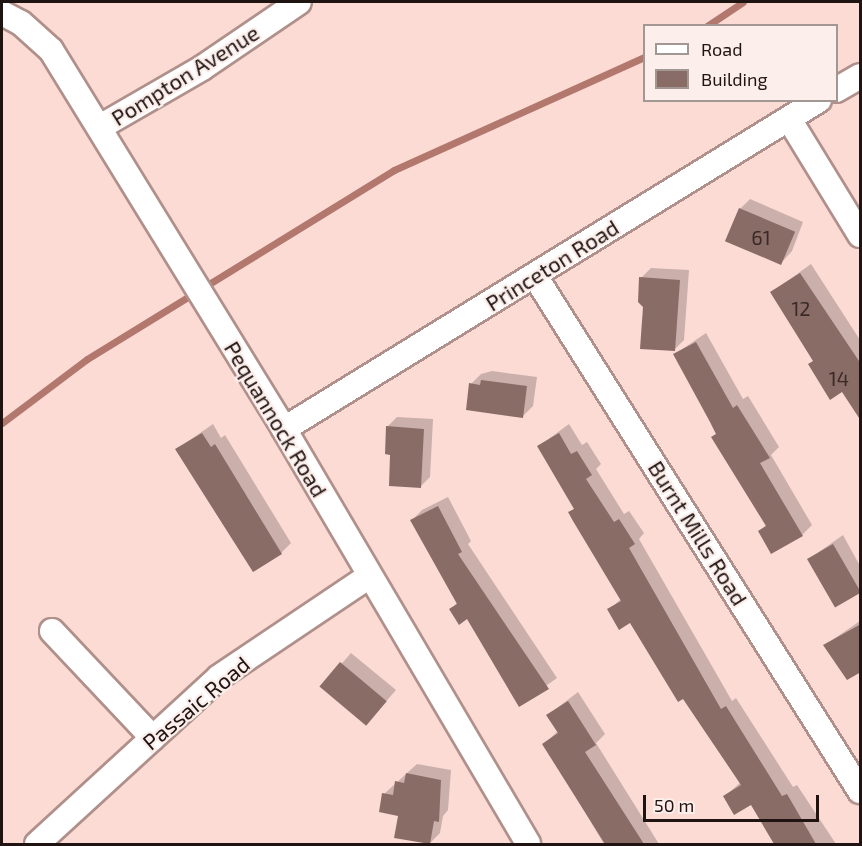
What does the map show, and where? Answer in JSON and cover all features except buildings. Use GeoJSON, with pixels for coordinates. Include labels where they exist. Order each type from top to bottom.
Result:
{"type":"FeatureCollection","features":[{"type":"Feature","properties":{"kind":"street","name":"Pompton Avenue"},"geometry":{"type":"LineString","coordinates":[[100,127],[202,68],[299,2]]}},
{"type":"Feature","properties":{"kind":"street","name":"Pequannock Road"},"geometry":{"type":"LineString","coordinates":[[2,13],[21,23],[51,50],[100,127],[284,429],[368,577],[527,844]]}},
{"type":"Feature","properties":{"kind":"street"},"geometry":{"type":"LineString","coordinates":[[838,89],[861,75]]}},
{"type":"Feature","properties":{"kind":"street","name":"Princeton Road"},"geometry":{"type":"LineString","coordinates":[[284,429],[816,102]]}},
{"type":"Feature","properties":{"kind":"street"},"geometry":{"type":"LineString","coordinates":[[789,119],[861,235]]}},
{"type":"Feature","properties":{"kind":"street","name":"Burnt Mills Road"},"geometry":{"type":"LineString","coordinates":[[535,276],[861,790]]}},
{"type":"Feature","properties":{"kind":"street","name":"Passaic Road"},"geometry":{"type":"LineString","coordinates":[[37,844],[219,677],[368,577]]}},
{"type":"Feature","properties":{"kind":"street"},"geometry":{"type":"LineString","coordinates":[[52,631],[153,738]]}},
{"type":"Feature","properties":{"kind":"waterway"},"geometry":{"type":"LineString","coordinates":[[710,24],[743,2]]}},
{"type":"Feature","properties":{"kind":"waterway"},"geometry":{"type":"LineString","coordinates":[[2,423],[87,359],[394,170],[643,57]]}}]}
